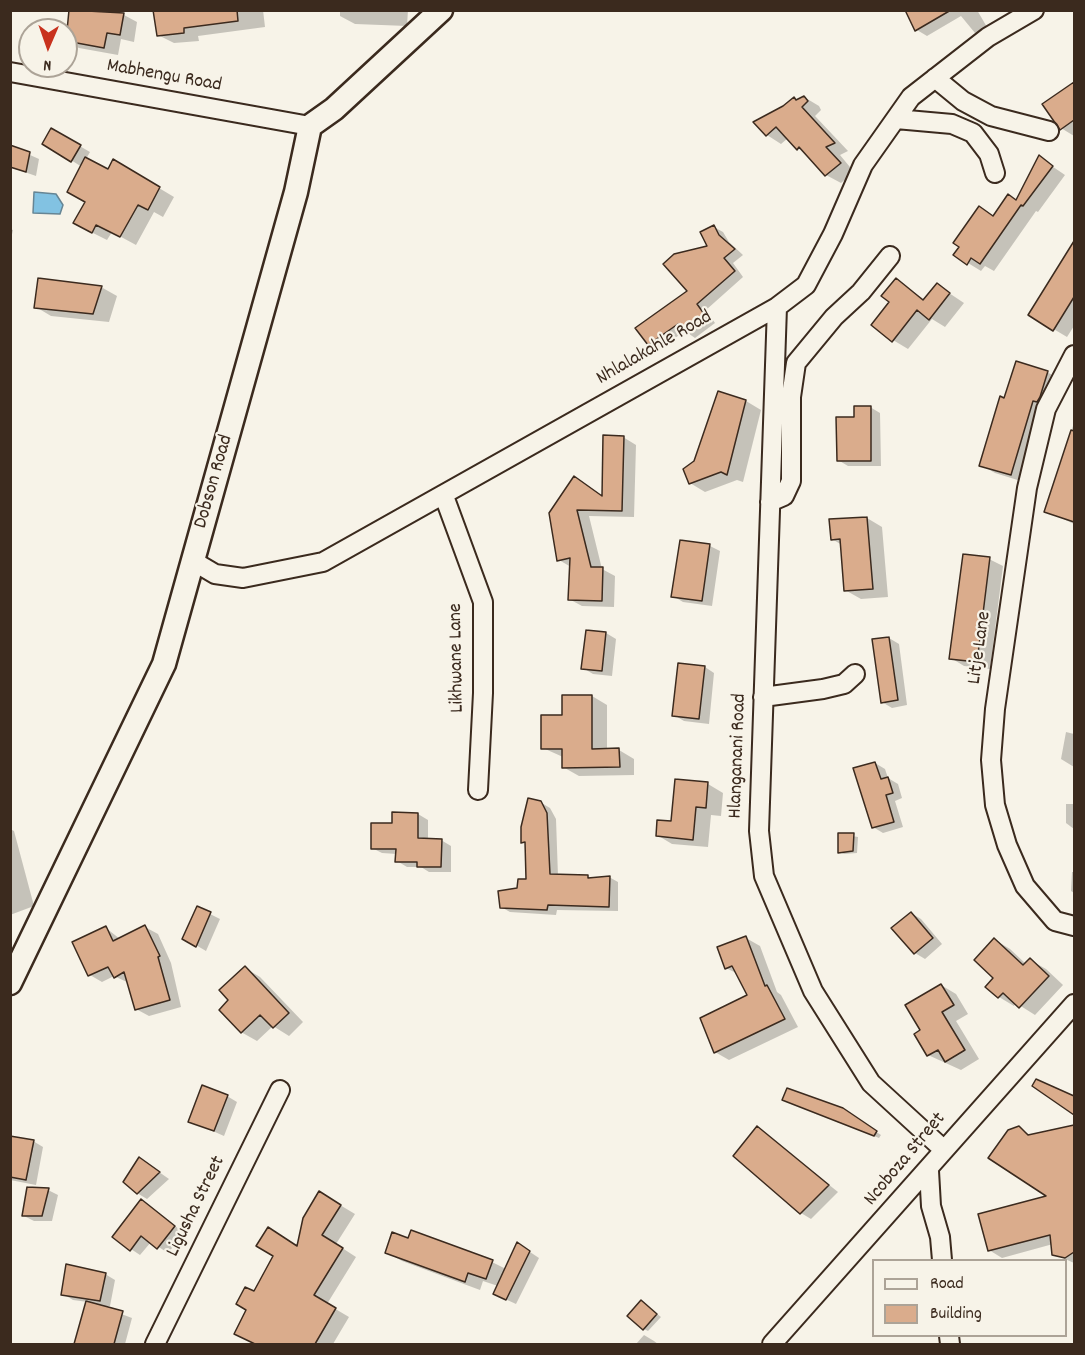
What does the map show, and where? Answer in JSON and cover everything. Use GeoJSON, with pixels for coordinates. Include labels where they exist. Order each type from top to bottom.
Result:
{"type":"FeatureCollection","features":[{"type":"Feature","properties":{"kind":"street"},"geometry":{"type":"LineString","coordinates":[[310,126],[334,109],[441,10]]}},
{"type":"Feature","properties":{"kind":"street","name":"Nhlalakahle Road"},"geometry":{"type":"LineString","coordinates":[[193,561],[215,574],[243,578],[323,562],[777,307],[806,285],[833,234],[863,165],[911,98],[988,37],[1034,10]]}},
{"type":"Feature","properties":{"kind":"street","name":"Mabhengu Road"},"geometry":{"type":"LineString","coordinates":[[10,72],[266,116],[310,126]]}},
{"type":"Feature","properties":{"kind":"street"},"geometry":{"type":"LineString","coordinates":[[935,78],[963,101],[990,116],[1048,130]]}},
{"type":"Feature","properties":{"kind":"street"},"geometry":{"type":"LineString","coordinates":[[896,119],[952,124],[973,133],[988,154],[995,173]]}},
{"type":"Feature","properties":{"kind":"street","name":"Dobson Road"},"geometry":{"type":"LineString","coordinates":[[10,983],[164,664],[296,192],[310,126]]}},
{"type":"Feature","properties":{"kind":"street"},"geometry":{"type":"LineString","coordinates":[[770,502],[784,496],[791,482],[791,397],[796,363],[834,317],[861,292],[890,256]]}},
{"type":"Feature","properties":{"kind":"street","name":"Hlanganani Road"},"geometry":{"type":"LineString","coordinates":[[777,307],[759,831],[764,876],[813,991],[871,1083],[943,1149]]}},
{"type":"Feature","properties":{"kind":"street","name":"Litje Lane"},"geometry":{"type":"LineString","coordinates":[[1074,355],[1046,409],[1027,488],[995,709],[991,760],[995,805],[1007,845],[1025,886],[1055,921],[1074,926]]}},
{"type":"Feature","properties":{"kind":"street","name":"Likhwane Lane"},"geometry":{"type":"LineString","coordinates":[[444,496],[483,602],[483,693],[478,790]]}},
{"type":"Feature","properties":{"kind":"street"},"geometry":{"type":"LineString","coordinates":[[763,697],[844,684],[855,674]]}},
{"type":"Feature","properties":{"kind":"street","name":"Ncoboza Street"},"geometry":{"type":"LineString","coordinates":[[772,1344],[929,1171],[943,1149],[1074,1004]]}},
{"type":"Feature","properties":{"kind":"street","name":"Ligusha Street"},"geometry":{"type":"LineString","coordinates":[[155,1344],[280,1090]]}},
{"type":"Feature","properties":{"kind":"street"},"geometry":{"type":"LineString","coordinates":[[929,1171],[931,1206],[940,1237],[942,1259]]}},
{"type":"Feature","properties":{"kind":"water"},"geometry":{"type":"Polygon","coordinates":[[[34,192],[56,194],[63,205],[60,214],[33,213],[34,192]]]}},
{"type":"Feature","properties":{"kind":"building"},"geometry":{"type":"Polygon","coordinates":[[[69,10],[124,13],[120,35],[107,33],[104,48],[78,43],[78,18],[68,18],[69,10]]]}},
{"type":"Feature","properties":{"kind":"building"},"geometry":{"type":"Polygon","coordinates":[[[153,10],[237,10],[238,21],[184,28],[184,33],[157,36],[153,10]]]}},
{"type":"Feature","properties":{"kind":"building"},"geometry":{"type":"Polygon","coordinates":[[[905,10],[951,10],[915,31],[905,10]]]}},
{"type":"Feature","properties":{"kind":"building"},"geometry":{"type":"Polygon","coordinates":[[[1074,82],[1074,120],[1060,130],[1042,104],[1074,82]]]}},
{"type":"Feature","properties":{"kind":"building"},"geometry":{"type":"Polygon","coordinates":[[[804,96],[808,101],[802,107],[835,143],[826,147],[841,163],[825,176],[799,147],[797,150],[776,127],[766,136],[753,122],[783,106],[794,97],[796,100],[804,96]]]}},
{"type":"Feature","properties":{"kind":"building"},"geometry":{"type":"Polygon","coordinates":[[[51,128],[81,145],[71,162],[42,144],[51,128]]]}},
{"type":"Feature","properties":{"kind":"building"},"geometry":{"type":"Polygon","coordinates":[[[10,145],[30,152],[26,172],[10,167],[10,145]]]}},
{"type":"Feature","properties":{"kind":"building"},"geometry":{"type":"Polygon","coordinates":[[[1039,155],[1053,166],[1023,206],[1021,205],[980,264],[971,258],[967,265],[953,255],[959,247],[953,243],[979,206],[993,216],[1008,194],[1016,200],[1039,155]]]}},
{"type":"Feature","properties":{"kind":"building"},"geometry":{"type":"Polygon","coordinates":[[[85,157],[108,169],[113,159],[160,187],[148,210],[138,205],[120,237],[96,225],[92,233],[73,223],[85,202],[67,192],[85,157]]]}},
{"type":"Feature","properties":{"kind":"building"},"geometry":{"type":"Polygon","coordinates":[[[714,225],[719,235],[735,249],[724,258],[735,271],[697,304],[707,318],[685,334],[678,324],[648,345],[635,328],[687,291],[663,264],[674,254],[707,246],[700,232],[714,225]]]}},
{"type":"Feature","properties":{"kind":"building"},"geometry":{"type":"Polygon","coordinates":[[[1074,241],[1074,297],[1053,331],[1028,315],[1074,241]]]}},
{"type":"Feature","properties":{"kind":"building"},"geometry":{"type":"Polygon","coordinates":[[[38,278],[102,286],[93,314],[34,308],[38,278]]]}},
{"type":"Feature","properties":{"kind":"building"},"geometry":{"type":"Polygon","coordinates":[[[896,278],[923,300],[937,283],[950,293],[929,320],[917,310],[892,342],[871,325],[889,302],[881,296],[896,278]]]}},
{"type":"Feature","properties":{"kind":"building"},"geometry":{"type":"Polygon","coordinates":[[[1016,361],[1048,371],[1040,397],[1037,402],[1033,401],[1011,475],[979,466],[1000,396],[1004,398],[1016,361]]]}},
{"type":"Feature","properties":{"kind":"building"},"geometry":{"type":"Polygon","coordinates":[[[718,391],[746,400],[727,475],[721,472],[689,484],[683,469],[694,461],[718,391]]]}},
{"type":"Feature","properties":{"kind":"building"},"geometry":{"type":"Polygon","coordinates":[[[854,406],[871,406],[871,461],[837,461],[836,417],[854,417],[854,406]]]}},
{"type":"Feature","properties":{"kind":"building"},"geometry":{"type":"Polygon","coordinates":[[[1071,430],[1074,431],[1074,522],[1044,512],[1071,430]]]}},
{"type":"Feature","properties":{"kind":"building"},"geometry":{"type":"Polygon","coordinates":[[[603,435],[624,436],[622,511],[577,510],[591,567],[603,567],[602,601],[568,600],[570,558],[557,561],[549,513],[574,476],[602,496],[603,435]]]}},
{"type":"Feature","properties":{"kind":"building"},"geometry":{"type":"Polygon","coordinates":[[[867,517],[873,589],[844,591],[840,539],[831,540],[829,519],[867,517]]]}},
{"type":"Feature","properties":{"kind":"building"},"geometry":{"type":"Polygon","coordinates":[[[680,540],[710,544],[702,601],[671,597],[680,540]]]}},
{"type":"Feature","properties":{"kind":"building"},"geometry":{"type":"Polygon","coordinates":[[[963,554],[990,557],[977,662],[949,659],[963,554]]]}},
{"type":"Feature","properties":{"kind":"building"},"geometry":{"type":"Polygon","coordinates":[[[586,630],[606,632],[602,671],[581,669],[586,630]]]}},
{"type":"Feature","properties":{"kind":"building"},"geometry":{"type":"Polygon","coordinates":[[[889,637],[898,700],[881,703],[872,639],[889,637]]]}},
{"type":"Feature","properties":{"kind":"building"},"geometry":{"type":"Polygon","coordinates":[[[678,663],[705,666],[699,719],[672,716],[678,663]]]}},
{"type":"Feature","properties":{"kind":"building"},"geometry":{"type":"Polygon","coordinates":[[[562,695],[592,695],[592,749],[619,748],[620,767],[562,768],[562,749],[541,749],[541,715],[562,715],[562,695]]]}},
{"type":"Feature","properties":{"kind":"building"},"geometry":{"type":"Polygon","coordinates":[[[875,762],[881,779],[888,777],[893,793],[886,795],[894,822],[872,828],[853,768],[875,762]]]}},
{"type":"Feature","properties":{"kind":"building"},"geometry":{"type":"Polygon","coordinates":[[[675,779],[708,782],[706,808],[696,807],[693,840],[656,836],[657,820],[671,821],[675,779]]]}},
{"type":"Feature","properties":{"kind":"building"},"geometry":{"type":"Polygon","coordinates":[[[528,798],[541,801],[547,813],[550,874],[588,875],[588,878],[610,876],[609,907],[548,905],[547,910],[500,908],[498,891],[517,888],[518,879],[526,879],[525,842],[521,843],[521,827],[528,798]]]}},
{"type":"Feature","properties":{"kind":"building"},"geometry":{"type":"Polygon","coordinates":[[[392,812],[418,813],[418,838],[442,839],[441,867],[417,867],[417,862],[395,862],[396,849],[371,849],[371,823],[392,823],[392,812]]]}},
{"type":"Feature","properties":{"kind":"building"},"geometry":{"type":"Polygon","coordinates":[[[838,833],[854,833],[853,851],[838,853],[838,833]]]}},
{"type":"Feature","properties":{"kind":"building"},"geometry":{"type":"Polygon","coordinates":[[[197,906],[211,912],[196,947],[182,939],[197,906]]]}},
{"type":"Feature","properties":{"kind":"building"},"geometry":{"type":"Polygon","coordinates":[[[911,912],[933,938],[914,954],[891,928],[911,912]]]}},
{"type":"Feature","properties":{"kind":"building"},"geometry":{"type":"Polygon","coordinates":[[[145,925],[160,956],[158,957],[170,1000],[135,1010],[124,972],[114,978],[108,967],[88,976],[72,942],[106,926],[113,941],[145,925]]]}},
{"type":"Feature","properties":{"kind":"building"},"geometry":{"type":"Polygon","coordinates":[[[746,936],[765,986],[767,985],[785,1019],[714,1053],[700,1018],[747,995],[732,966],[725,969],[717,947],[746,936]]]}},
{"type":"Feature","properties":{"kind":"building"},"geometry":{"type":"Polygon","coordinates":[[[994,938],[1023,965],[1030,958],[1049,976],[1019,1008],[1003,993],[998,998],[985,987],[993,978],[974,960],[994,938]]]}},
{"type":"Feature","properties":{"kind":"building"},"geometry":{"type":"Polygon","coordinates":[[[245,966],[289,1013],[273,1028],[260,1015],[241,1033],[219,1010],[228,1000],[219,990],[245,966]]]}},
{"type":"Feature","properties":{"kind":"building"},"geometry":{"type":"Polygon","coordinates":[[[941,984],[954,1005],[942,1012],[965,1050],[945,1062],[938,1050],[927,1056],[914,1034],[920,1030],[905,1005],[941,984]]]}},
{"type":"Feature","properties":{"kind":"building"},"geometry":{"type":"Polygon","coordinates":[[[1036,1079],[1074,1096],[1074,1115],[1032,1086],[1036,1079]]]}},
{"type":"Feature","properties":{"kind":"building"},"geometry":{"type":"Polygon","coordinates":[[[202,1085],[228,1095],[214,1131],[188,1122],[202,1085]]]}},
{"type":"Feature","properties":{"kind":"building"},"geometry":{"type":"Polygon","coordinates":[[[787,1088],[843,1108],[877,1131],[874,1136],[782,1100],[787,1088]]]}},
{"type":"Feature","properties":{"kind":"building"},"geometry":{"type":"Polygon","coordinates":[[[1074,1125],[1074,1252],[1065,1258],[1052,1255],[1050,1235],[988,1251],[978,1214],[1046,1196],[988,1158],[1008,1130],[1019,1126],[1028,1135],[1074,1125]]]}},
{"type":"Feature","properties":{"kind":"building"},"geometry":{"type":"Polygon","coordinates":[[[757,1126],[829,1185],[800,1214],[733,1156],[757,1126]]]}},
{"type":"Feature","properties":{"kind":"building"},"geometry":{"type":"Polygon","coordinates":[[[10,1136],[34,1140],[26,1180],[10,1177],[10,1136]]]}},
{"type":"Feature","properties":{"kind":"building"},"geometry":{"type":"Polygon","coordinates":[[[139,1157],[160,1172],[137,1194],[123,1182],[139,1157]]]}},
{"type":"Feature","properties":{"kind":"building"},"geometry":{"type":"Polygon","coordinates":[[[27,1187],[49,1188],[42,1216],[22,1216],[27,1187]]]}},
{"type":"Feature","properties":{"kind":"building"},"geometry":{"type":"Polygon","coordinates":[[[319,1191],[341,1205],[322,1235],[343,1248],[314,1295],[336,1308],[315,1344],[255,1344],[234,1334],[246,1310],[236,1304],[245,1287],[254,1291],[273,1256],[256,1246],[268,1227],[297,1246],[303,1218],[319,1191]]]}},
{"type":"Feature","properties":{"kind":"building"},"geometry":{"type":"Polygon","coordinates":[[[141,1199],[175,1226],[157,1249],[141,1236],[130,1251],[112,1237],[141,1199]]]}},
{"type":"Feature","properties":{"kind":"building"},"geometry":{"type":"Polygon","coordinates":[[[411,1230],[493,1260],[486,1279],[468,1273],[465,1282],[385,1253],[392,1232],[408,1238],[411,1230]]]}},
{"type":"Feature","properties":{"kind":"building"},"geometry":{"type":"Polygon","coordinates":[[[517,1242],[530,1251],[506,1300],[493,1294],[517,1242]]]}},
{"type":"Feature","properties":{"kind":"building"},"geometry":{"type":"Polygon","coordinates":[[[66,1264],[106,1273],[100,1301],[61,1295],[66,1264]]]}},
{"type":"Feature","properties":{"kind":"building"},"geometry":{"type":"Polygon","coordinates":[[[641,1300],[657,1314],[643,1330],[627,1316],[641,1300]]]}},
{"type":"Feature","properties":{"kind":"building"},"geometry":{"type":"Polygon","coordinates":[[[86,1301],[123,1311],[114,1344],[74,1344],[86,1301]]]}}]}
